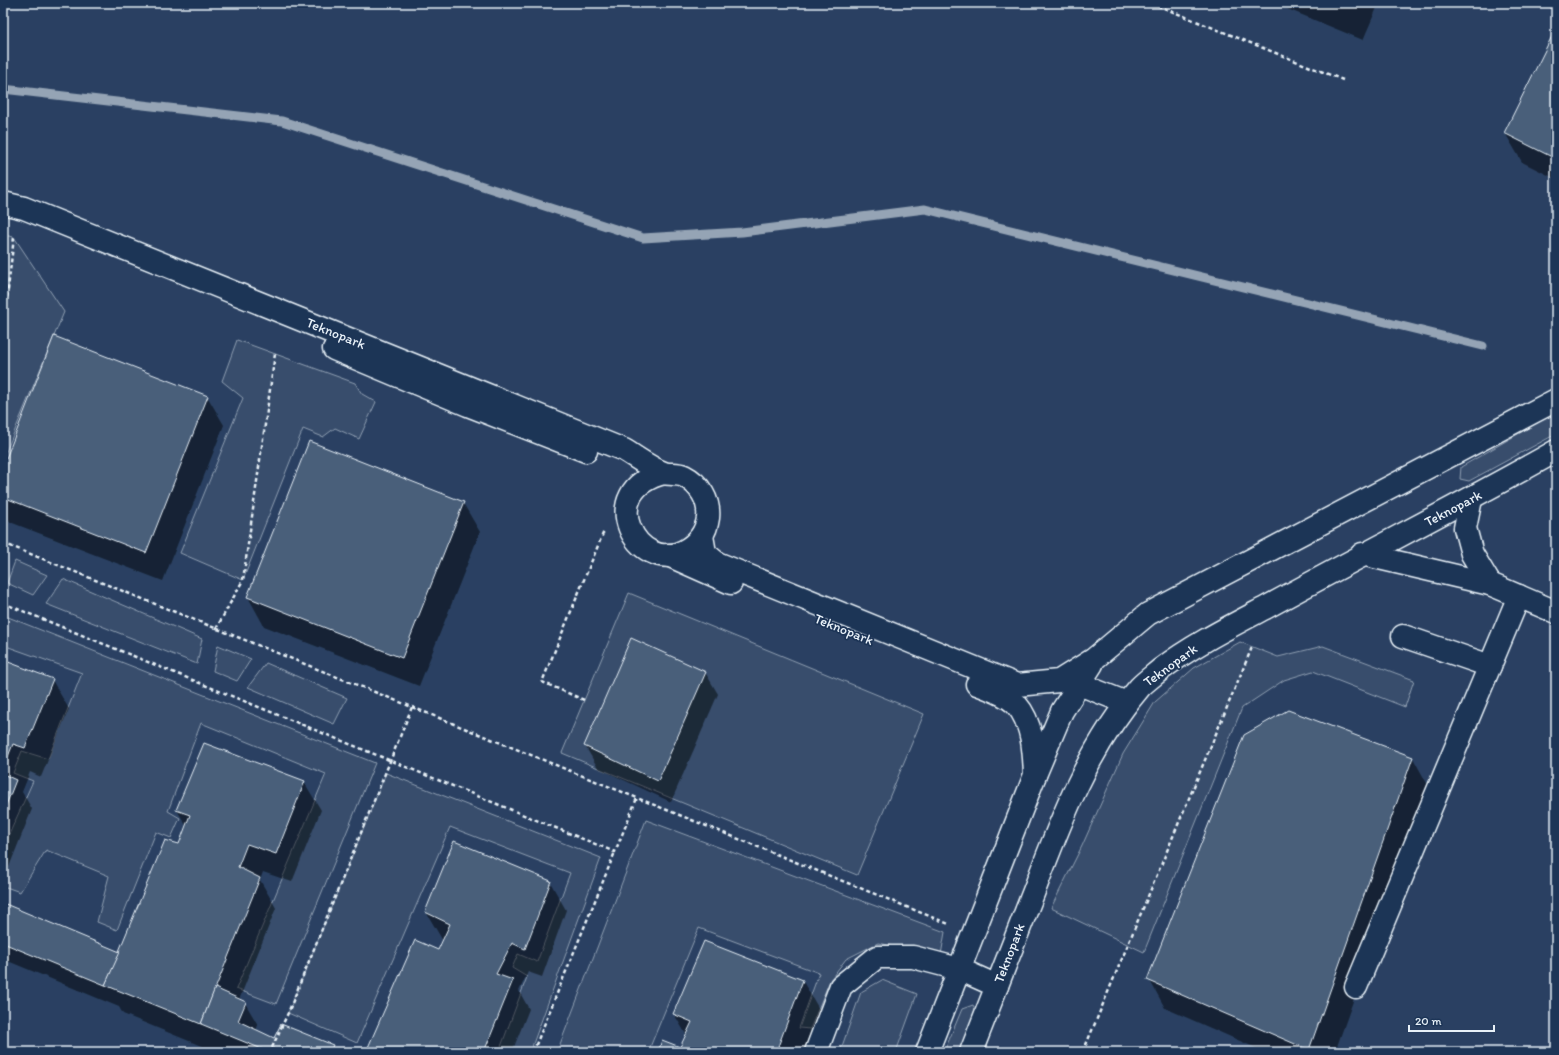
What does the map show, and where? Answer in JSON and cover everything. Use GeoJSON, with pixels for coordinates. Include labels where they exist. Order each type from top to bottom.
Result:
{"type":"FeatureCollection","features":[{"type":"Feature","properties":{"kind":"street","name":"Teknopark"},"geometry":{"type":"LineString","coordinates":[[3,204],[24,208],[624,450],[664,473]]}},
{"type":"Feature","properties":{"kind":"street","name":"Teknopark"},"geometry":{"type":"LineString","coordinates":[[3,204],[21,218],[127,264],[468,405],[630,468],[637,475],[639,484]]}},
{"type":"Feature","properties":{"kind":"street","name":"Teknopark"},"geometry":{"type":"LineString","coordinates":[[702,536],[705,553],[717,563],[1017,685],[1059,681],[1094,659],[1148,614],[1556,400]]}},
{"type":"Feature","properties":{"kind":"street","name":"Teknopark"},"geometry":{"type":"LineString","coordinates":[[971,1052],[1055,836],[1081,779],[1097,746],[1127,703],[1142,685],[1171,662],[1210,638],[1362,554],[1471,499],[1556,451]]}},
{"type":"Feature","properties":{"kind":"street"},"geometry":{"type":"LineString","coordinates":[[664,473],[684,476],[694,482],[701,490],[706,501],[708,513],[707,525],[702,536],[694,545],[682,552],[668,555],[654,553],[642,546],[632,536],[627,523],[626,509],[630,495],[639,484],[651,476],[664,473]]}},
{"type":"Feature","properties":{"kind":"street"},"geometry":{"type":"LineString","coordinates":[[1471,499],[1465,528],[1472,554],[1490,584]]}},
{"type":"Feature","properties":{"kind":"street"},"geometry":{"type":"LineString","coordinates":[[1362,554],[1490,584],[1556,612]]}},
{"type":"Feature","properties":{"kind":"street","name":"Teknopark"},"geometry":{"type":"LineString","coordinates":[[668,555],[704,572],[1000,693],[1016,704],[1024,718],[1034,745],[1035,775]]}},
{"type":"Feature","properties":{"kind":"street"},"geometry":{"type":"LineString","coordinates":[[1356,987],[1519,596]]}},
{"type":"Feature","properties":{"kind":"street"},"geometry":{"type":"LineString","coordinates":[[1403,636],[1490,666]]}},
{"type":"Feature","properties":{"kind":"street","name":"Teknopark"},"geometry":{"type":"LineString","coordinates":[[927,1052],[1035,775],[1062,711],[1094,659]]}},
{"type":"Feature","properties":{"kind":"street"},"geometry":{"type":"LineString","coordinates":[[1079,684],[1127,703]]}},
{"type":"Feature","properties":{"kind":"street"},"geometry":{"type":"LineString","coordinates":[[816,1052],[841,986],[877,957],[913,957],[959,970],[997,986]]}},
{"type":"Feature","properties":{"kind":"path"},"geometry":{"type":"LineString","coordinates":[[1151,3],[1342,80]]}},
{"type":"Feature","properties":{"kind":"path"},"geometry":{"type":"LineString","coordinates":[[3,332],[14,237]]}},
{"type":"Feature","properties":{"kind":"path"},"geometry":{"type":"LineString","coordinates":[[216,628],[243,580],[275,354]]}},
{"type":"Feature","properties":{"kind":"path"},"geometry":{"type":"LineString","coordinates":[[584,700],[542,682],[606,527]]}},
{"type":"Feature","properties":{"kind":"path"},"geometry":{"type":"LineString","coordinates":[[3,543],[973,934]]}},
{"type":"Feature","properties":{"kind":"path"},"geometry":{"type":"LineString","coordinates":[[3,603],[615,852]]}},
{"type":"Feature","properties":{"kind":"path"},"geometry":{"type":"LineString","coordinates":[[1083,1052],[1252,646],[1258,642]]}},
{"type":"Feature","properties":{"kind":"path"},"geometry":{"type":"LineString","coordinates":[[270,1052],[291,1005],[412,707]]}},
{"type":"Feature","properties":{"kind":"path"},"geometry":{"type":"LineString","coordinates":[[533,1052],[637,798]]}},
{"type":"Feature","properties":{"kind":"shaded area"},"geometry":{"type":"Polygon","coordinates":[[[3,3],[1556,3],[1556,1052],[3,1052],[3,3]]]}},
{"type":"Feature","properties":{"kind":"shaded area"},"geometry":{"type":"Polygon","coordinates":[[[3,235],[14,237],[64,312],[3,459],[3,235]]]}},
{"type":"Feature","properties":{"kind":"shaded area"},"geometry":{"type":"Polygon","coordinates":[[[237,340],[355,383],[362,394],[376,402],[359,439],[335,428],[323,437],[303,429],[243,580],[180,553],[243,398],[222,381],[237,340]]]}},
{"type":"Feature","properties":{"kind":"shaded area"},"geometry":{"type":"Polygon","coordinates":[[[1556,412],[1556,434],[1469,481],[1460,479],[1461,467],[1556,412]]]}},
{"type":"Feature","properties":{"kind":"shaded area"},"geometry":{"type":"Polygon","coordinates":[[[15,561],[47,575],[33,595],[7,583],[15,561]]]}},
{"type":"Feature","properties":{"kind":"shaded area"},"geometry":{"type":"Polygon","coordinates":[[[63,579],[202,639],[197,664],[46,604],[63,579]]]}},
{"type":"Feature","properties":{"kind":"shaded area"},"geometry":{"type":"Polygon","coordinates":[[[629,593],[924,714],[857,875],[562,753],[629,593]]]}},
{"type":"Feature","properties":{"kind":"shaded area"},"geometry":{"type":"Polygon","coordinates":[[[3,615],[375,763],[276,1004],[236,989],[326,774],[201,723],[168,811],[180,818],[171,838],[156,832],[117,930],[97,922],[109,876],[46,850],[20,892],[3,886],[3,848],[33,781],[13,773],[22,751],[48,759],[82,673],[3,645],[3,615]]]}},
{"type":"Feature","properties":{"kind":"shaded area"},"geometry":{"type":"Polygon","coordinates":[[[1240,642],[1278,657],[1323,646],[1414,680],[1405,707],[1313,671],[1284,680],[1242,708],[1144,952],[1051,908],[1082,846],[1123,754],[1155,702],[1194,668],[1240,642]]]}},
{"type":"Feature","properties":{"kind":"shaded area"},"geometry":{"type":"Polygon","coordinates":[[[218,645],[251,659],[237,681],[213,671],[218,645]]]}},
{"type":"Feature","properties":{"kind":"shaded area"},"geometry":{"type":"Polygon","coordinates":[[[266,663],[347,698],[334,724],[248,687],[266,663]]]}},
{"type":"Feature","properties":{"kind":"shaded area"},"geometry":{"type":"Polygon","coordinates":[[[386,773],[601,858],[530,1052],[499,1052],[527,977],[512,968],[518,954],[537,962],[570,873],[450,827],[357,1043],[288,1013],[386,773]]]}},
{"type":"Feature","properties":{"kind":"shaded area"},"geometry":{"type":"Polygon","coordinates":[[[646,820],[945,932],[941,955],[878,943],[846,959],[830,980],[810,1029],[799,1028],[819,973],[699,928],[648,1052],[557,1052],[646,820]]]}},
{"type":"Feature","properties":{"kind":"shaded area"},"geometry":{"type":"Polygon","coordinates":[[[882,980],[917,994],[896,1052],[840,1052],[861,992],[882,980]]]}},
{"type":"Feature","properties":{"kind":"shaded area"},"geometry":{"type":"Polygon","coordinates":[[[973,1005],[976,1011],[959,1052],[944,1052],[962,1009],[973,1005]]]}},
{"type":"Feature","properties":{"kind":"building"},"geometry":{"type":"Polygon","coordinates":[[[1553,34],[1556,36],[1556,159],[1504,133],[1553,34]]]}},
{"type":"Feature","properties":{"kind":"building"},"geometry":{"type":"Polygon","coordinates":[[[54,336],[208,396],[146,553],[3,497],[3,466],[54,336]]]}},
{"type":"Feature","properties":{"kind":"building"},"geometry":{"type":"Polygon","coordinates":[[[309,441],[464,502],[402,658],[247,597],[309,441]]]}},
{"type":"Feature","properties":{"kind":"building"},"geometry":{"type":"Polygon","coordinates":[[[631,638],[706,672],[658,781],[584,746],[631,638]]]}},
{"type":"Feature","properties":{"kind":"building"},"geometry":{"type":"Polygon","coordinates":[[[3,660],[53,679],[25,748],[13,744],[3,769],[3,660]]]}},
{"type":"Feature","properties":{"kind":"building"},"geometry":{"type":"Polygon","coordinates":[[[1288,710],[1413,757],[1309,1050],[1147,980],[1244,735],[1288,710]]]}},
{"type":"Feature","properties":{"kind":"building"},"geometry":{"type":"Polygon","coordinates":[[[204,743],[305,781],[276,854],[247,844],[238,867],[260,878],[201,1024],[105,985],[165,840],[179,844],[190,815],[176,810],[204,743]]]}},
{"type":"Feature","properties":{"kind":"building"},"geometry":{"type":"Polygon","coordinates":[[[3,774],[16,780],[3,813],[3,774]]]}},
{"type":"Feature","properties":{"kind":"building"},"geometry":{"type":"Polygon","coordinates":[[[454,841],[551,881],[525,949],[512,943],[496,974],[513,980],[484,1052],[366,1052],[415,940],[438,950],[450,924],[425,912],[454,841]]]}},
{"type":"Feature","properties":{"kind":"building"},"geometry":{"type":"Polygon","coordinates":[[[3,903],[120,952],[105,985],[3,943],[3,903]]]}},
{"type":"Feature","properties":{"kind":"building"},"geometry":{"type":"Polygon","coordinates":[[[704,941],[803,980],[776,1052],[658,1052],[662,1040],[680,1047],[692,1022],[673,1014],[704,941]]]}},
{"type":"Feature","properties":{"kind":"building"},"geometry":{"type":"Polygon","coordinates":[[[215,988],[246,1002],[238,1021],[274,1038],[281,1024],[333,1045],[330,1052],[269,1052],[201,1024],[215,988]]]}},
{"type":"Feature","properties":{"kind":"waterway"},"geometry":{"type":"LineString","coordinates":[[3,89],[282,121],[643,238],[742,232],[925,209],[1483,346]]}}]}
